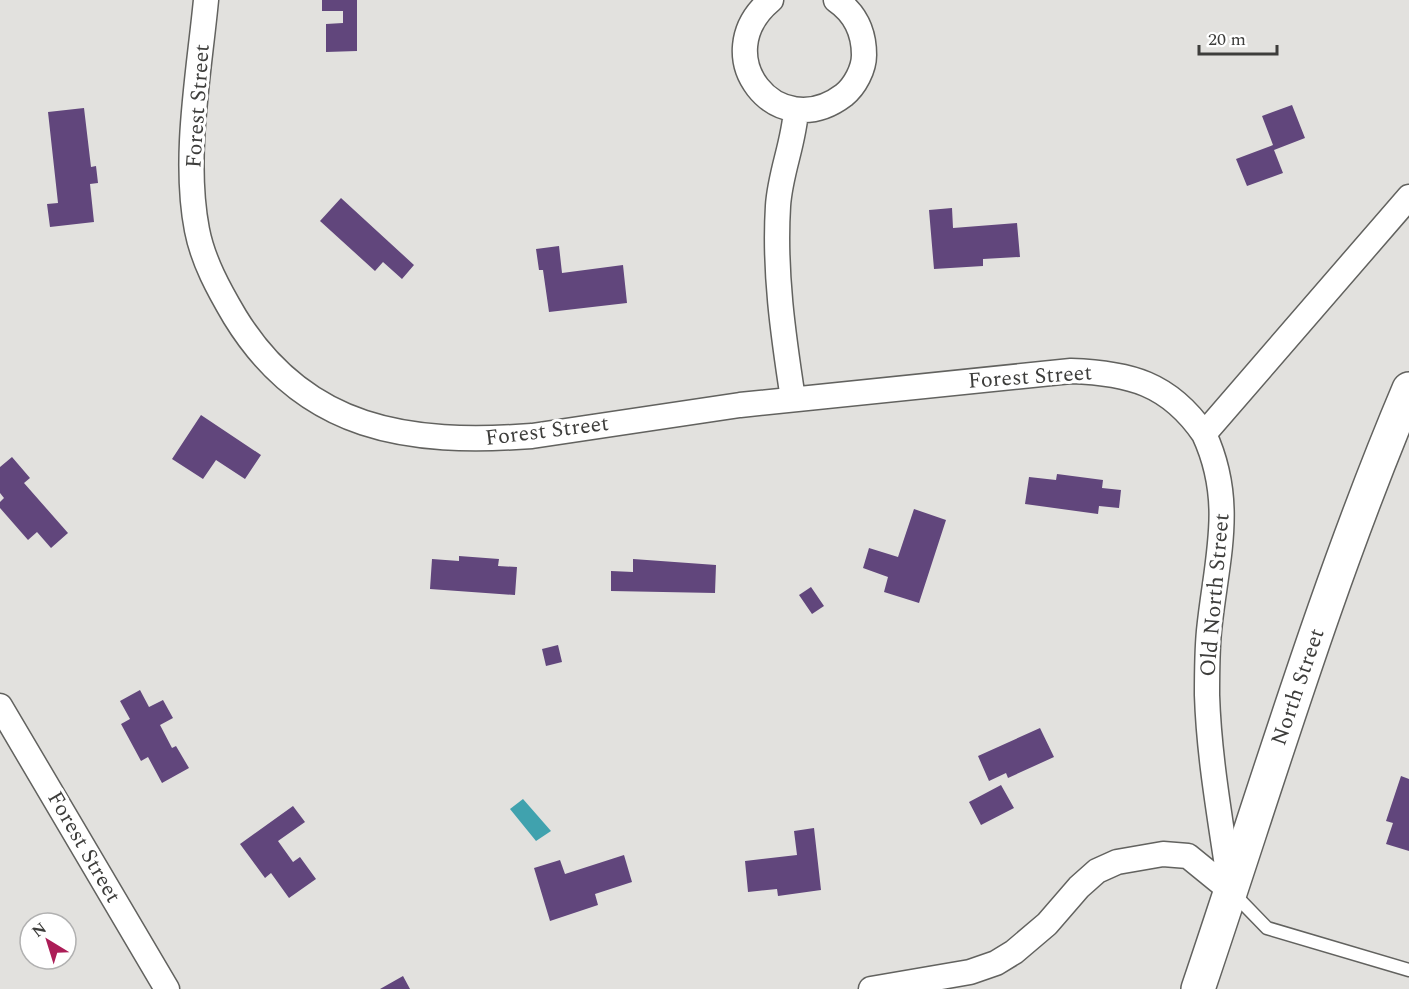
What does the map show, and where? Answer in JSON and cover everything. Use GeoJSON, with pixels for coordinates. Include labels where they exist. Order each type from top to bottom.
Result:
{"type":"FeatureCollection","features":[{"type":"Feature","properties":{"kind":"street","name":"Forest Street"},"geometry":{"type":"LineString","coordinates":[[206,0],[193,153],[192,193],[197,232],[207,264],[240,325],[283,375],[309,396],[336,412],[394,433],[459,440],[532,436],[793,399],[1042,372],[1095,372],[1130,377],[1160,390],[1178,403],[1204,434]]}},
{"type":"Feature","properties":{"kind":"street"},"geometry":{"type":"LineString","coordinates":[[771,0],[755,15],[746,34],[744,54],[748,74],[759,91],[776,104],[796,110],[815,110],[832,103],[848,92],[858,76],[864,58],[863,39],[857,21],[845,6],[836,0]]}},
{"type":"Feature","properties":{"kind":"street"},"geometry":{"type":"LineString","coordinates":[[793,399],[778,304],[777,256],[778,203],[794,135],[796,110]]}},
{"type":"Feature","properties":{"kind":"street"},"geometry":{"type":"LineString","coordinates":[[1204,434],[1409,197]]}},
{"type":"Feature","properties":{"kind":"street","name":"North Street"},"geometry":{"type":"LineString","coordinates":[[1198,989],[1326,607],[1409,389]]}},
{"type":"Feature","properties":{"kind":"street","name":"Old North Street"},"geometry":{"type":"LineString","coordinates":[[1204,434],[1218,470],[1222,495],[1221,546],[1209,632],[1207,695],[1209,727],[1231,891]]}},
{"type":"Feature","properties":{"kind":"street","name":"Forest Street"},"geometry":{"type":"LineString","coordinates":[[0,706],[167,989]]}},
{"type":"Feature","properties":{"kind":"street"},"geometry":{"type":"LineString","coordinates":[[871,989],[970,972],[996,963],[1014,952],[1047,924],[1079,886],[1096,871],[1117,862],[1163,854],[1188,856],[1231,891]]}},
{"type":"Feature","properties":{"kind":"lane"},"geometry":{"type":"LineString","coordinates":[[1231,891],[1268,928],[1409,970]]}},
{"type":"Feature","properties":{"kind":"water"},"geometry":{"type":"Polygon","coordinates":[[[523,799],[551,831],[536,841],[510,809],[523,799]]]}},
{"type":"Feature","properties":{"kind":"building"},"geometry":{"type":"Polygon","coordinates":[[[322,0],[357,0],[357,51],[326,52],[326,24],[343,23],[343,11],[322,11],[322,0]]]}},
{"type":"Feature","properties":{"kind":"building"},"geometry":{"type":"Polygon","coordinates":[[[1292,105],[1305,138],[1274,150],[1283,173],[1247,186],[1236,159],[1273,145],[1262,116],[1292,105]]]}},
{"type":"Feature","properties":{"kind":"building"},"geometry":{"type":"Polygon","coordinates":[[[84,108],[91,167],[96,166],[98,183],[90,184],[94,222],[50,227],[47,204],[58,203],[48,112],[84,108]]]}},
{"type":"Feature","properties":{"kind":"building"},"geometry":{"type":"Polygon","coordinates":[[[341,198],[414,265],[402,279],[383,262],[375,271],[320,221],[341,198]]]}},
{"type":"Feature","properties":{"kind":"building"},"geometry":{"type":"Polygon","coordinates":[[[952,208],[953,228],[1017,223],[1020,257],[983,259],[983,266],[934,269],[929,210],[952,208]]]}},
{"type":"Feature","properties":{"kind":"building"},"geometry":{"type":"Polygon","coordinates":[[[559,246],[562,273],[623,265],[627,303],[549,312],[543,270],[539,270],[536,249],[559,246]]]}},
{"type":"Feature","properties":{"kind":"building"},"geometry":{"type":"Polygon","coordinates":[[[201,415],[261,455],[245,479],[216,460],[203,479],[172,459],[201,415]]]}},
{"type":"Feature","properties":{"kind":"building"},"geometry":{"type":"Polygon","coordinates":[[[12,457],[30,478],[24,483],[68,533],[51,548],[37,532],[28,540],[0,508],[0,502],[4,498],[0,493],[0,467],[12,457]]]}},
{"type":"Feature","properties":{"kind":"building"},"geometry":{"type":"Polygon","coordinates":[[[1057,474],[1103,480],[1102,488],[1121,490],[1119,508],[1099,506],[1098,514],[1025,504],[1029,477],[1056,480],[1057,474]]]}},
{"type":"Feature","properties":{"kind":"building"},"geometry":{"type":"Polygon","coordinates":[[[914,509],[946,520],[919,603],[884,592],[888,577],[863,568],[869,548],[898,557],[914,509]]]}},
{"type":"Feature","properties":{"kind":"building"},"geometry":{"type":"Polygon","coordinates":[[[459,556],[499,559],[498,566],[517,567],[515,595],[430,589],[432,559],[459,561],[459,556]]]}},
{"type":"Feature","properties":{"kind":"building"},"geometry":{"type":"Polygon","coordinates":[[[633,559],[716,565],[715,593],[611,591],[611,571],[633,572],[633,559]]]}},
{"type":"Feature","properties":{"kind":"building"},"geometry":{"type":"Polygon","coordinates":[[[811,587],[824,606],[812,614],[799,595],[811,587]]]}},
{"type":"Feature","properties":{"kind":"building"},"geometry":{"type":"Polygon","coordinates":[[[558,645],[562,662],[546,666],[542,649],[558,645]]]}},
{"type":"Feature","properties":{"kind":"building"},"geometry":{"type":"Polygon","coordinates":[[[140,690],[149,707],[163,700],[173,718],[160,725],[172,748],[176,746],[189,768],[162,783],[148,757],[141,761],[121,724],[130,719],[120,701],[140,690]]]}},
{"type":"Feature","properties":{"kind":"building"},"geometry":{"type":"Polygon","coordinates":[[[1040,728],[1054,757],[1008,778],[1006,773],[989,781],[978,756],[1040,728]]]}},
{"type":"Feature","properties":{"kind":"building"},"geometry":{"type":"Polygon","coordinates":[[[1401,776],[1409,779],[1409,851],[1386,844],[1393,823],[1386,821],[1401,776]]]}},
{"type":"Feature","properties":{"kind":"building"},"geometry":{"type":"Polygon","coordinates":[[[1001,785],[1014,808],[981,825],[969,802],[1001,785]]]}},
{"type":"Feature","properties":{"kind":"building"},"geometry":{"type":"Polygon","coordinates":[[[293,806],[305,822],[278,841],[293,862],[300,857],[316,879],[289,898],[271,873],[265,878],[240,844],[293,806]]]}},
{"type":"Feature","properties":{"kind":"building"},"geometry":{"type":"Polygon","coordinates":[[[814,828],[821,890],[778,896],[777,889],[748,892],[745,861],[797,855],[794,831],[814,828]]]}},
{"type":"Feature","properties":{"kind":"building"},"geometry":{"type":"Polygon","coordinates":[[[624,855],[632,882],[595,894],[598,905],[550,921],[534,868],[560,860],[565,874],[624,855]]]}},
{"type":"Feature","properties":{"kind":"building"},"geometry":{"type":"Polygon","coordinates":[[[403,976],[410,989],[380,989],[403,976]]]}}]}
